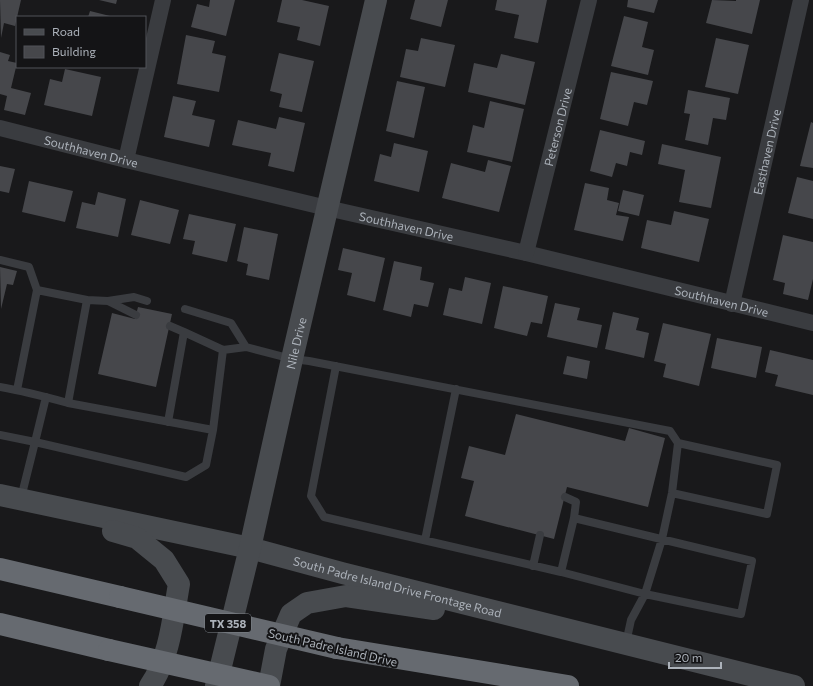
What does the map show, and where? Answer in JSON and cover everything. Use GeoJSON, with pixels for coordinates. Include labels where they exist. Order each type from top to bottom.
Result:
{"type":"FeatureCollection","features":[{"type":"Feature","properties":{"kind":"highway","name":"South Padre Island Drive"},"geometry":{"type":"LineString","coordinates":[[0,569],[502,686]]}},
{"type":"Feature","properties":{"kind":"highway"},"geometry":{"type":"LineString","coordinates":[[0,624],[269,686]]}},
{"type":"Feature","properties":{"kind":"highway"},"geometry":{"type":"LineString","coordinates":[[337,648],[568,686]]}},
{"type":"Feature","properties":{"kind":"main road","name":"Nile Drive"},"geometry":{"type":"LineString","coordinates":[[216,686],[250,548],[292,359],[376,0]]}},
{"type":"Feature","properties":{"kind":"main road","name":"South Padre Island Drive Frontage Road"},"geometry":{"type":"LineString","coordinates":[[0,495],[250,548],[342,573],[794,686]]}},
{"type":"Feature","properties":{"kind":"main road"},"geometry":{"type":"LineString","coordinates":[[23,500],[73,519],[137,538],[164,560],[179,584],[170,636],[158,674],[150,686]]}},
{"type":"Feature","properties":{"kind":"main road"},"geometry":{"type":"LineString","coordinates":[[269,686],[276,649],[291,614],[307,603],[346,596],[570,629]]}},
{"type":"Feature","properties":{"kind":"street"},"geometry":{"type":"LineString","coordinates":[[126,160],[163,0]]}},
{"type":"Feature","properties":{"kind":"street","name":"Peterson Drive"},"geometry":{"type":"LineString","coordinates":[[526,253],[589,0]]}},
{"type":"Feature","properties":{"kind":"street","name":"Easthaven Drive"},"geometry":{"type":"LineString","coordinates":[[732,304],[801,0]]}},
{"type":"Feature","properties":{"kind":"street","name":"Southhaven Drive"},"geometry":{"type":"LineString","coordinates":[[0,128],[327,208],[526,253],[813,324]]}},
{"type":"Feature","properties":{"kind":"lane"},"geometry":{"type":"LineString","coordinates":[[0,260],[29,267],[37,290],[17,390]]}},
{"type":"Feature","properties":{"kind":"lane"},"geometry":{"type":"LineString","coordinates":[[37,290],[87,300],[108,301],[134,297],[147,301]]}},
{"type":"Feature","properties":{"kind":"lane"},"geometry":{"type":"LineString","coordinates":[[68,403],[87,300]]}},
{"type":"Feature","properties":{"kind":"lane"},"geometry":{"type":"LineString","coordinates":[[108,301],[136,314]]}},
{"type":"Feature","properties":{"kind":"lane"},"geometry":{"type":"LineString","coordinates":[[185,309],[231,323],[246,347]]}},
{"type":"Feature","properties":{"kind":"lane"},"geometry":{"type":"LineString","coordinates":[[170,326],[223,350],[246,347],[292,359],[336,366],[670,431],[678,443],[672,493],[662,539],[645,594],[631,620],[626,644]]}},
{"type":"Feature","properties":{"kind":"lane"},"geometry":{"type":"LineString","coordinates":[[168,422],[184,332]]}},
{"type":"Feature","properties":{"kind":"lane"},"geometry":{"type":"LineString","coordinates":[[0,435],[186,477],[206,465],[213,430],[223,350]]}},
{"type":"Feature","properties":{"kind":"lane"},"geometry":{"type":"LineString","coordinates":[[336,366],[311,496],[324,517],[562,572],[645,594],[741,614],[752,561],[574,518]]}},
{"type":"Feature","properties":{"kind":"lane"},"geometry":{"type":"LineString","coordinates":[[0,387],[68,403],[213,430]]}},
{"type":"Feature","properties":{"kind":"lane"},"geometry":{"type":"LineString","coordinates":[[425,540],[456,389]]}},
{"type":"Feature","properties":{"kind":"lane"},"geometry":{"type":"LineString","coordinates":[[23,500],[46,397]]}},
{"type":"Feature","properties":{"kind":"lane"},"geometry":{"type":"LineString","coordinates":[[672,493],[767,514],[777,465],[678,443]]}},
{"type":"Feature","properties":{"kind":"lane"},"geometry":{"type":"LineString","coordinates":[[562,572],[576,502],[564,497]]}},
{"type":"Feature","properties":{"kind":"lane"},"geometry":{"type":"LineString","coordinates":[[533,566],[540,535]]}},
{"type":"Feature","properties":{"kind":"building"},"geometry":{"type":"Polygon","coordinates":[[[0,0],[21,0],[17,16],[16,16],[15,26],[4,23],[1,38],[0,0]]]}},
{"type":"Feature","properties":{"kind":"building"},"geometry":{"type":"Polygon","coordinates":[[[99,0],[117,0],[116,4],[99,0]]]}},
{"type":"Feature","properties":{"kind":"building"},"geometry":{"type":"Polygon","coordinates":[[[210,0],[235,0],[226,36],[191,27],[197,4],[209,7],[210,0]]]}},
{"type":"Feature","properties":{"kind":"building"},"geometry":{"type":"Polygon","coordinates":[[[282,0],[302,0],[329,6],[320,46],[297,40],[300,27],[277,22],[282,0]]]}},
{"type":"Feature","properties":{"kind":"building"},"geometry":{"type":"Polygon","coordinates":[[[415,0],[448,0],[441,27],[410,19],[415,0]]]}},
{"type":"Feature","properties":{"kind":"building"},"geometry":{"type":"Polygon","coordinates":[[[497,0],[547,0],[538,43],[514,38],[519,15],[495,10],[497,0]]]}},
{"type":"Feature","properties":{"kind":"building"},"geometry":{"type":"Polygon","coordinates":[[[628,0],[658,0],[654,13],[627,7],[628,0]]]}},
{"type":"Feature","properties":{"kind":"building"},"geometry":{"type":"Polygon","coordinates":[[[712,0],[760,0],[752,34],[706,23],[712,0]]]}},
{"type":"Feature","properties":{"kind":"building"},"geometry":{"type":"Polygon","coordinates":[[[90,11],[110,16],[88,16],[90,11]]]}},
{"type":"Feature","properties":{"kind":"building"},"geometry":{"type":"Polygon","coordinates":[[[624,16],[648,22],[642,47],[654,50],[648,75],[611,66],[624,16]]]}},
{"type":"Feature","properties":{"kind":"building"},"geometry":{"type":"Polygon","coordinates":[[[186,35],[215,41],[212,53],[226,56],[219,92],[177,84],[186,35]]]}},
{"type":"Feature","properties":{"kind":"building"},"geometry":{"type":"Polygon","coordinates":[[[421,38],[455,45],[445,87],[400,77],[406,49],[418,51],[421,38]]]}},
{"type":"Feature","properties":{"kind":"building"},"geometry":{"type":"Polygon","coordinates":[[[716,38],[749,45],[738,94],[705,87],[716,38]]]}},
{"type":"Feature","properties":{"kind":"building"},"geometry":{"type":"Polygon","coordinates":[[[0,52],[10,55],[8,61],[16,63],[11,88],[31,93],[25,115],[4,110],[7,96],[0,94],[0,52]]]}},
{"type":"Feature","properties":{"kind":"building"},"geometry":{"type":"Polygon","coordinates":[[[279,53],[314,61],[302,112],[279,107],[282,94],[270,91],[279,53]]]}},
{"type":"Feature","properties":{"kind":"building"},"geometry":{"type":"Polygon","coordinates":[[[501,54],[535,62],[525,105],[468,92],[474,63],[497,68],[501,54]]]}},
{"type":"Feature","properties":{"kind":"building"},"geometry":{"type":"Polygon","coordinates":[[[65,69],[101,77],[92,116],[44,105],[50,79],[62,82],[65,69]]]}},
{"type":"Feature","properties":{"kind":"building"},"geometry":{"type":"Polygon","coordinates":[[[611,72],[653,81],[647,105],[634,102],[628,126],[600,119],[611,72]]]}},
{"type":"Feature","properties":{"kind":"building"},"geometry":{"type":"Polygon","coordinates":[[[397,81],[425,87],[414,138],[386,131],[397,81]]]}},
{"type":"Feature","properties":{"kind":"building"},"geometry":{"type":"Polygon","coordinates":[[[688,90],[730,98],[726,120],[713,118],[708,145],[685,140],[690,114],[684,113],[688,90]]]}},
{"type":"Feature","properties":{"kind":"building"},"geometry":{"type":"Polygon","coordinates":[[[173,96],[196,101],[192,115],[215,120],[209,147],[164,137],[173,96]]]}},
{"type":"Feature","properties":{"kind":"building"},"geometry":{"type":"Polygon","coordinates":[[[490,101],[524,109],[512,162],[467,152],[473,125],[484,128],[490,101]]]}},
{"type":"Feature","properties":{"kind":"building"},"geometry":{"type":"Polygon","coordinates":[[[279,117],[305,123],[294,172],[268,166],[271,153],[232,145],[238,120],[276,129],[279,117]]]}},
{"type":"Feature","properties":{"kind":"building"},"geometry":{"type":"Polygon","coordinates":[[[811,122],[813,123],[813,168],[800,166],[811,122]]]}},
{"type":"Feature","properties":{"kind":"building"},"geometry":{"type":"Polygon","coordinates":[[[600,130],[645,141],[642,155],[630,152],[627,166],[616,163],[612,177],[590,171],[600,130]]]}},
{"type":"Feature","properties":{"kind":"building"},"geometry":{"type":"Polygon","coordinates":[[[394,143],[428,151],[419,192],[374,181],[380,154],[391,157],[394,143]]]}},
{"type":"Feature","properties":{"kind":"building"},"geometry":{"type":"Polygon","coordinates":[[[662,144],[721,157],[711,208],[679,202],[685,170],[658,164],[662,144]]]}},
{"type":"Feature","properties":{"kind":"building"},"geometry":{"type":"Polygon","coordinates":[[[488,160],[511,166],[499,212],[442,198],[451,163],[485,172],[488,160]]]}},
{"type":"Feature","properties":{"kind":"building"},"geometry":{"type":"Polygon","coordinates":[[[0,166],[15,169],[9,193],[0,191],[0,166]]]}},
{"type":"Feature","properties":{"kind":"building"},"geometry":{"type":"Polygon","coordinates":[[[797,177],[813,181],[813,219],[788,213],[797,177]]]}},
{"type":"Feature","properties":{"kind":"building"},"geometry":{"type":"Polygon","coordinates":[[[29,181],[73,191],[65,222],[22,212],[29,181]]]}},
{"type":"Feature","properties":{"kind":"building"},"geometry":{"type":"Polygon","coordinates":[[[585,183],[609,188],[607,200],[619,203],[616,215],[629,217],[623,241],[574,230],[585,183]]]}},
{"type":"Feature","properties":{"kind":"building"},"geometry":{"type":"Polygon","coordinates":[[[623,190],[644,195],[639,216],[618,211],[623,190]]]}},
{"type":"Feature","properties":{"kind":"building"},"geometry":{"type":"Polygon","coordinates":[[[98,192],[126,199],[118,237],[76,228],[82,202],[95,205],[98,192]]]}},
{"type":"Feature","properties":{"kind":"building"},"geometry":{"type":"Polygon","coordinates":[[[140,200],[179,210],[170,244],[131,235],[140,200]]]}},
{"type":"Feature","properties":{"kind":"building"},"geometry":{"type":"Polygon","coordinates":[[[674,211],[709,219],[699,262],[641,248],[647,220],[671,225],[674,211]]]}},
{"type":"Feature","properties":{"kind":"building"},"geometry":{"type":"Polygon","coordinates":[[[189,214],[236,224],[227,262],[192,254],[195,241],[183,239],[189,214]]]}},
{"type":"Feature","properties":{"kind":"building"},"geometry":{"type":"Polygon","coordinates":[[[244,227],[278,234],[269,280],[246,275],[248,264],[237,261],[244,227]]]}},
{"type":"Feature","properties":{"kind":"building"},"geometry":{"type":"Polygon","coordinates":[[[783,235],[813,242],[813,279],[808,300],[783,294],[785,283],[773,280],[783,235]]]}},
{"type":"Feature","properties":{"kind":"building"},"geometry":{"type":"Polygon","coordinates":[[[343,248],[385,258],[375,302],[347,295],[352,273],[338,270],[343,248]]]}},
{"type":"Feature","properties":{"kind":"building"},"geometry":{"type":"Polygon","coordinates":[[[394,261],[422,267],[420,280],[434,283],[428,307],[414,304],[411,317],[383,310],[394,261]]]}},
{"type":"Feature","properties":{"kind":"building"},"geometry":{"type":"Polygon","coordinates":[[[0,267],[17,271],[13,285],[7,284],[1,309],[0,267]]]}},
{"type":"Feature","properties":{"kind":"building"},"geometry":{"type":"Polygon","coordinates":[[[465,277],[491,283],[482,324],[443,315],[449,288],[462,291],[465,277]]]}},
{"type":"Feature","properties":{"kind":"building"},"geometry":{"type":"Polygon","coordinates":[[[503,286],[548,296],[542,324],[531,322],[527,336],[494,328],[503,286]]]}},
{"type":"Feature","properties":{"kind":"building"},"geometry":{"type":"Polygon","coordinates":[[[555,303],[580,308],[577,320],[602,325],[597,348],[547,337],[555,303]]]}},
{"type":"Feature","properties":{"kind":"building"},"geometry":{"type":"Polygon","coordinates":[[[138,307],[172,314],[156,387],[98,374],[112,313],[135,319],[138,307]]]}},
{"type":"Feature","properties":{"kind":"building"},"geometry":{"type":"Polygon","coordinates":[[[613,312],[639,318],[636,330],[649,333],[644,358],[605,349],[613,312]]]}},
{"type":"Feature","properties":{"kind":"building"},"geometry":{"type":"Polygon","coordinates":[[[663,323],[711,334],[699,386],[663,377],[666,364],[654,361],[663,323]]]}},
{"type":"Feature","properties":{"kind":"building"},"geometry":{"type":"Polygon","coordinates":[[[717,338],[762,347],[756,378],[711,368],[717,338]]]}},
{"type":"Feature","properties":{"kind":"building"},"geometry":{"type":"Polygon","coordinates":[[[770,350],[813,360],[813,395],[775,386],[778,375],[765,372],[770,350]]]}},
{"type":"Feature","properties":{"kind":"building"},"geometry":{"type":"Polygon","coordinates":[[[567,356],[590,361],[587,379],[563,374],[567,356]]]}},
{"type":"Feature","properties":{"kind":"building"},"geometry":{"type":"Polygon","coordinates":[[[516,414],[625,441],[629,428],[665,438],[648,507],[567,487],[554,539],[465,516],[474,481],[461,478],[469,446],[505,455],[516,414]]]}}]}
